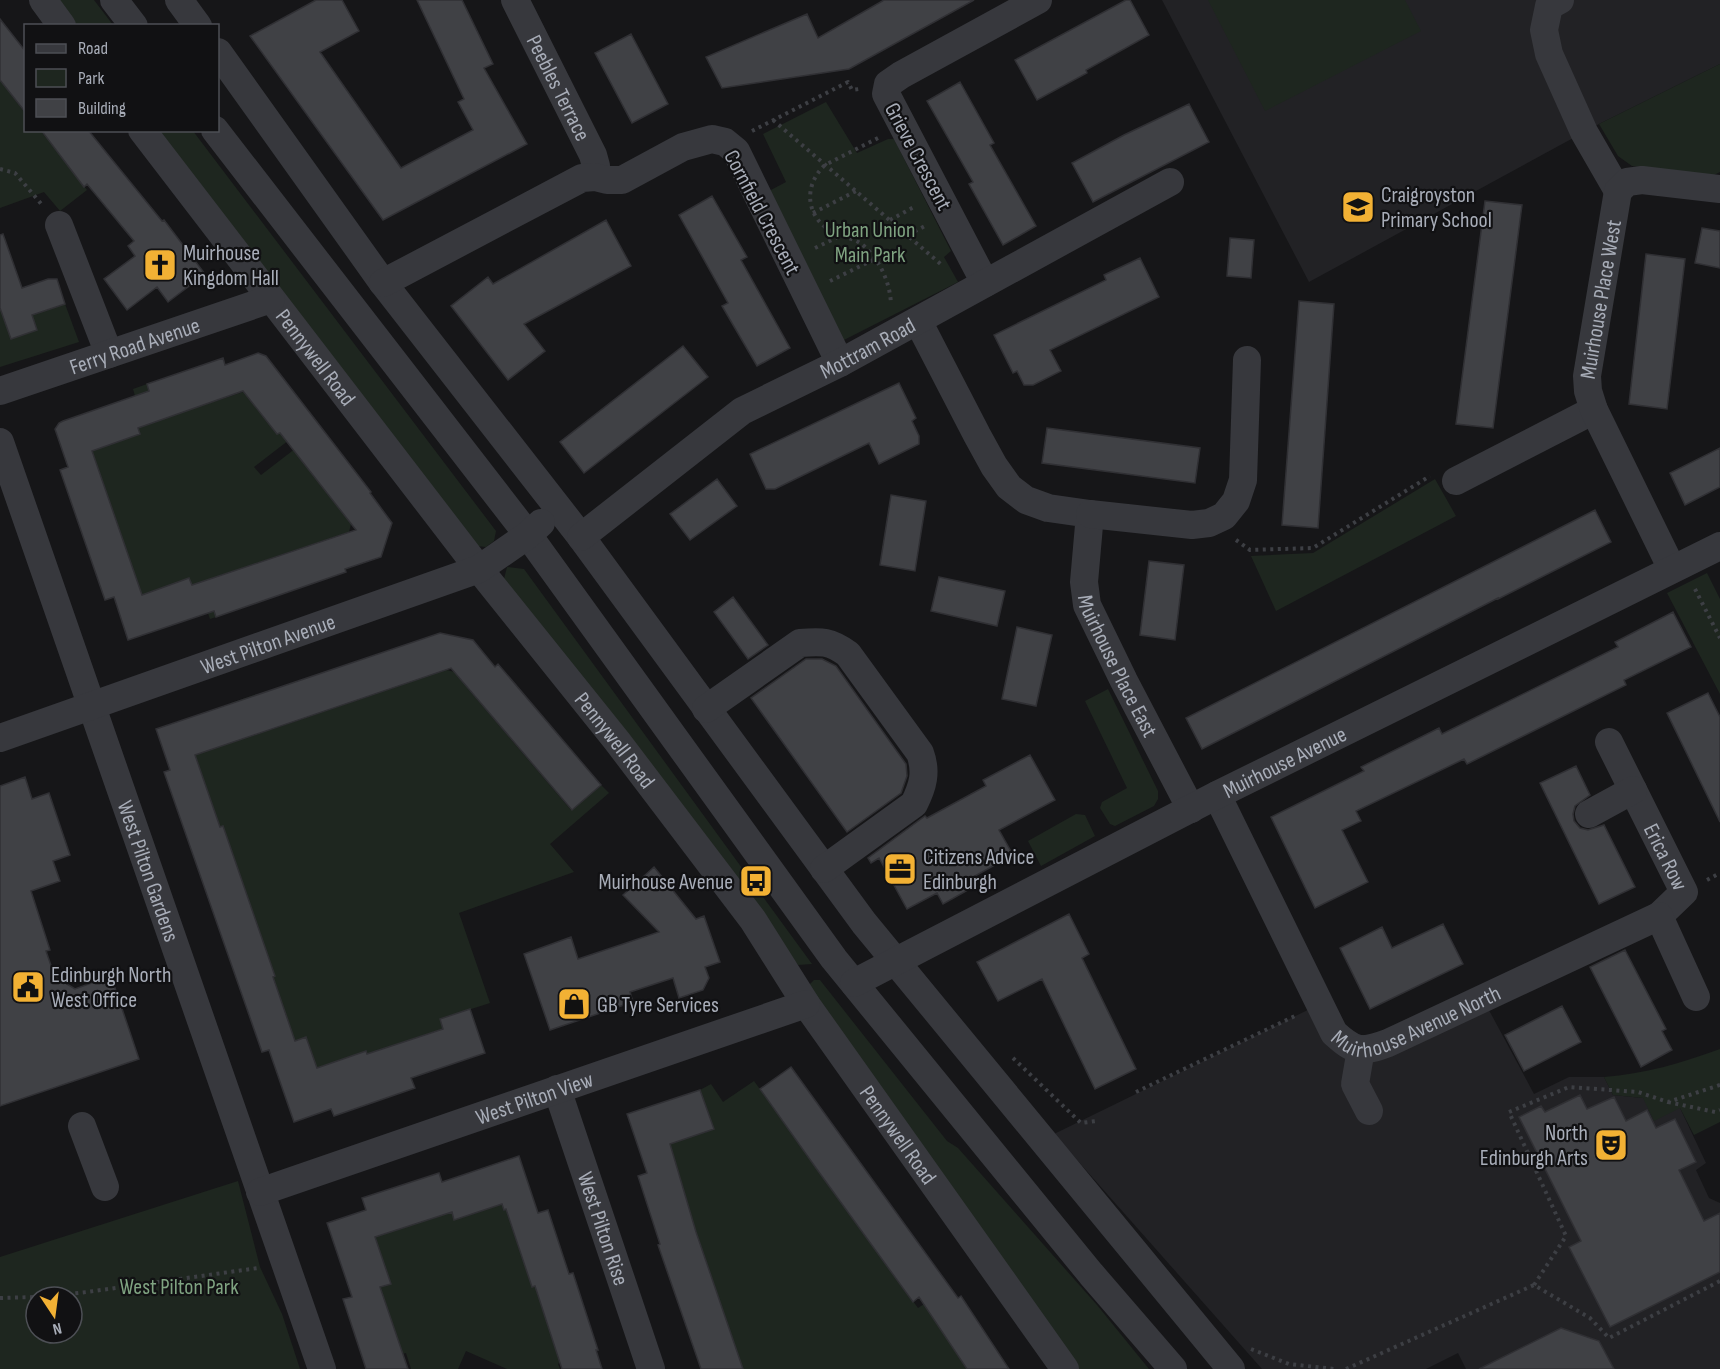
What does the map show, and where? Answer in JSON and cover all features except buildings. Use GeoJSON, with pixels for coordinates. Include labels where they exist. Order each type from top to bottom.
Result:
{"type":"FeatureCollection","features":[{"type":"Feature","properties":{"kind":"street"},"geometry":{"type":"LineString","coordinates":[[43,0],[61,24]]}},
{"type":"Feature","properties":{"kind":"street"},"geometry":{"type":"LineString","coordinates":[[114,0],[132,24]]}},
{"type":"Feature","properties":{"kind":"street"},"geometry":{"type":"LineString","coordinates":[[179,0],[197,24]]}},
{"type":"Feature","properties":{"kind":"street","name":"Peebles Terrace"},"geometry":{"type":"LineString","coordinates":[[515,0],[593,155],[596,177]]}},
{"type":"Feature","properties":{"kind":"street","name":"Grieve Crescent"},"geometry":{"type":"LineString","coordinates":[[979,287],[886,94],[888,84],[1038,0]]}},
{"type":"Feature","properties":{"kind":"street"},"geometry":{"type":"LineString","coordinates":[[1560,0],[1549,6],[1544,30],[1549,54],[1584,132],[1617,191]]}},
{"type":"Feature","properties":{"kind":"street"},"geometry":{"type":"LineString","coordinates":[[219,53],[384,283],[581,537],[864,922],[1236,1357]]}},
{"type":"Feature","properties":{"kind":"street","name":"Pennywell Road"},"geometry":{"type":"LineString","coordinates":[[144,132],[479,569],[617,741],[753,920],[806,1004],[1065,1369]]}},
{"type":"Feature","properties":{"kind":"street","name":"Pennywell Road"},"geometry":{"type":"LineString","coordinates":[[217,132],[528,535],[834,959],[1091,1274],[1173,1369]]}},
{"type":"Feature","properties":{"kind":"street","name":"Cornfield Crescent"},"geometry":{"type":"LineString","coordinates":[[384,283],[582,178],[621,180],[698,141],[712,139],[727,143],[736,151],[840,363]]}},
{"type":"Feature","properties":{"kind":"street","name":"Muirhouse Place West"},"geometry":{"type":"LineString","coordinates":[[1677,566],[1594,410],[1588,391],[1587,376],[1617,191],[1627,182],[1642,180],[1720,189]]}},
{"type":"Feature","properties":{"kind":"street","name":"Mottram Road"},"geometry":{"type":"LineString","coordinates":[[581,537],[742,411],[840,363],[1170,182]]}},
{"type":"Feature","properties":{"kind":"street"},"geometry":{"type":"LineString","coordinates":[[59,225],[109,354]]}},
{"type":"Feature","properties":{"kind":"street","name":"Ferry Road Avenue"},"geometry":{"type":"LineString","coordinates":[[0,392],[271,299]]}},
{"type":"Feature","properties":{"kind":"street"},"geometry":{"type":"LineString","coordinates":[[918,321],[977,435],[1009,487],[1026,500],[1048,508],[1090,514],[1192,525],[1224,516],[1236,501],[1243,480],[1246,360]]}},
{"type":"Feature","properties":{"kind":"street"},"geometry":{"type":"LineString","coordinates":[[1456,481],[1594,410]]}},
{"type":"Feature","properties":{"kind":"street","name":"West Pilton Gardens"},"geometry":{"type":"LineString","coordinates":[[0,441],[91,707],[210,1082],[260,1192],[322,1369]]}},
{"type":"Feature","properties":{"kind":"street"},"geometry":{"type":"LineString","coordinates":[[528,535],[557,507]]}},
{"type":"Feature","properties":{"kind":"street","name":"Muirhouse Place East"},"geometry":{"type":"LineString","coordinates":[[1090,514],[1084,582],[1087,604],[1124,681],[1191,809]]}},
{"type":"Feature","properties":{"kind":"street","name":"West Pilton Avenue"},"geometry":{"type":"LineString","coordinates":[[0,738],[479,569],[528,535]]}},
{"type":"Feature","properties":{"kind":"street","name":"Muirhouse Avenue"},"geometry":{"type":"LineString","coordinates":[[854,983],[1217,795],[1720,546]]}},
{"type":"Feature","properties":{"kind":"street"},"geometry":{"type":"LineString","coordinates":[[706,709],[800,643],[817,642],[835,645],[848,654],[920,753],[924,765],[924,777],[914,804],[824,868]]}},
{"type":"Feature","properties":{"kind":"street","name":"Erica Row"},"geometry":{"type":"LineString","coordinates":[[1609,742],[1684,892],[1659,916]]}},
{"type":"Feature","properties":{"kind":"street"},"geometry":{"type":"LineString","coordinates":[[1589,814],[1633,790]]}},
{"type":"Feature","properties":{"kind":"street","name":"Muirhouse Avenue North"},"geometry":{"type":"LineString","coordinates":[[1217,795],[1334,1033],[1349,1047],[1370,1050],[1388,1043],[1659,916]]}},
{"type":"Feature","properties":{"kind":"street"},"geometry":{"type":"LineString","coordinates":[[1659,916],[1696,997]]}},
{"type":"Feature","properties":{"kind":"street","name":"West Pilton View"},"geometry":{"type":"LineString","coordinates":[[260,1192],[806,1004]]}},
{"type":"Feature","properties":{"kind":"street"},"geometry":{"type":"LineString","coordinates":[[1361,1049],[1355,1084],[1369,1111]]}},
{"type":"Feature","properties":{"kind":"street","name":"West Pilton Rise"},"geometry":{"type":"LineString","coordinates":[[557,1089],[651,1369]]}},
{"type":"Feature","properties":{"kind":"street"},"geometry":{"type":"LineString","coordinates":[[82,1126],[105,1187]]}},
{"type":"Feature","properties":{"kind":"path"},"geometry":{"type":"LineString","coordinates":[[727,143],[848,82],[852,90],[888,84]]}},
{"type":"Feature","properties":{"kind":"path"},"geometry":{"type":"LineString","coordinates":[[773,120],[856,191],[979,287]]}},
{"type":"Feature","properties":{"kind":"path"},"geometry":{"type":"LineString","coordinates":[[892,335],[889,289],[884,274],[875,259],[857,240],[833,233],[816,218],[810,207],[809,190],[818,171],[825,165],[903,126]]}},
{"type":"Feature","properties":{"kind":"path"},"geometry":{"type":"LineString","coordinates":[[0,169],[15,173],[59,225]]}},
{"type":"Feature","properties":{"kind":"path"},"geometry":{"type":"LineString","coordinates":[[813,213],[856,191]]}},
{"type":"Feature","properties":{"kind":"path"},"geometry":{"type":"LineString","coordinates":[[806,292],[875,259]]}},
{"type":"Feature","properties":{"kind":"path"},"geometry":{"type":"LineString","coordinates":[[1209,522],[1250,550],[1313,548],[1436,473],[1456,481]]}},
{"type":"Feature","properties":{"kind":"path"},"geometry":{"type":"LineString","coordinates":[[1677,566],[1720,638]]}},
{"type":"Feature","properties":{"kind":"path"},"geometry":{"type":"LineString","coordinates":[[1136,1092],[1320,1004]]}},
{"type":"Feature","properties":{"kind":"path"},"geometry":{"type":"LineString","coordinates":[[1668,1102],[1720,1085]]}},
{"type":"Feature","properties":{"kind":"path"},"geometry":{"type":"LineString","coordinates":[[1346,1369],[1534,1285],[1566,1236],[1509,1112],[1569,1087],[1638,1092],[1668,1102],[1715,1112],[1720,1110]]}},
{"type":"Feature","properties":{"kind":"path"},"geometry":{"type":"LineString","coordinates":[[84,1291],[163,1282],[285,1262]]}},
{"type":"Feature","properties":{"kind":"path"},"geometry":{"type":"LineString","coordinates":[[1534,1285],[1590,1318],[1609,1338],[1720,1281]]}},
{"type":"Feature","properties":{"kind":"path"},"geometry":{"type":"LineString","coordinates":[[0,1298],[24,1297]]}},
{"type":"Feature","properties":{"kind":"path"},"geometry":{"type":"LineString","coordinates":[[1236,1357],[1334,1369]]}},
{"type":"Feature","properties":{"kind":"shaded area","name":"Craigroyston Primary School"},"geometry":{"type":"Polygon","coordinates":[[[1162,0],[1720,0],[1720,64],[1599,124],[1309,282],[1162,0]]]}},
{"type":"Feature","properties":{"kind":"shaded area"},"geometry":{"type":"Polygon","coordinates":[[[1483,999],[1534,1094],[1569,1077],[1604,1077],[1613,1095],[1643,1098],[1680,1108],[1706,1163],[1696,1170],[1709,1198],[1720,1203],[1720,1369],[1466,1369],[1458,1353],[1426,1369],[1262,1369],[1054,1134],[1320,1004],[1349,1047],[1483,999]]]}},
{"type":"Feature","properties":{"kind":"green space"},"geometry":{"type":"Polygon","coordinates":[[[57,0],[94,0],[112,24],[76,24],[57,0]]]}},
{"type":"Feature","properties":{"kind":"green space"},"geometry":{"type":"Polygon","coordinates":[[[1208,0],[1405,0],[1421,31],[1265,111],[1208,0]]]}},
{"type":"Feature","properties":{"kind":"green space"},"geometry":{"type":"Polygon","coordinates":[[[1720,64],[1720,172],[1714,175],[1632,166],[1618,156],[1599,124],[1720,64]]]}},
{"type":"Feature","properties":{"kind":"green space"},"geometry":{"type":"Polygon","coordinates":[[[0,80],[24,112],[24,132],[42,132],[87,190],[60,211],[44,192],[0,208],[0,80]]]}},
{"type":"Feature","properties":{"kind":"green space","name":"Urban Union Main Park"},"geometry":{"type":"Polygon","coordinates":[[[826,102],[857,153],[888,139],[894,139],[951,251],[944,257],[958,282],[842,341],[769,191],[786,182],[763,134],[826,102]]]}},
{"type":"Feature","properties":{"kind":"green space"},"geometry":{"type":"Polygon","coordinates":[[[157,132],[194,132],[496,531],[494,541],[486,547],[476,546],[157,132]]]}},
{"type":"Feature","properties":{"kind":"green space"},"geometry":{"type":"Polygon","coordinates":[[[65,304],[79,342],[0,367],[0,308],[11,339],[37,330],[32,315],[65,304]]]}},
{"type":"Feature","properties":{"kind":"green space"},"geometry":{"type":"Polygon","coordinates":[[[147,384],[159,420],[243,392],[277,434],[308,411],[315,420],[254,467],[261,475],[322,428],[301,460],[351,524],[349,532],[204,581],[216,617],[210,619],[208,613],[202,615],[189,578],[142,595],[92,451],[140,434],[128,399],[135,396],[133,389],[147,384]]]}},
{"type":"Feature","properties":{"kind":"green space"},"geometry":{"type":"Polygon","coordinates":[[[1435,479],[1456,516],[1276,611],[1251,556],[1313,553],[1435,479]]]}},
{"type":"Feature","properties":{"kind":"green space"},"geometry":{"type":"Polygon","coordinates":[[[507,567],[524,569],[812,964],[798,965],[503,583],[507,567]]]}},
{"type":"Feature","properties":{"kind":"green space"},"geometry":{"type":"Polygon","coordinates":[[[1707,573],[1720,599],[1720,694],[1667,593],[1707,573]]]}},
{"type":"Feature","properties":{"kind":"green space"},"geometry":{"type":"Polygon","coordinates":[[[439,668],[458,673],[469,690],[571,810],[601,785],[609,793],[550,844],[574,872],[459,913],[490,1003],[440,1019],[443,1029],[400,1043],[321,1079],[306,1037],[295,1041],[223,827],[220,827],[195,755],[243,738],[231,703],[257,694],[270,730],[419,679],[439,668]]]}},
{"type":"Feature","properties":{"kind":"green space"},"geometry":{"type":"Polygon","coordinates":[[[1108,689],[1158,791],[1158,799],[1154,806],[1115,826],[1110,824],[1100,808],[1102,802],[1127,788],[1085,701],[1108,689]]]}},
{"type":"Feature","properties":{"kind":"green space"},"geometry":{"type":"Polygon","coordinates":[[[1076,814],[1085,815],[1095,836],[1041,866],[1028,841],[1076,814]]]}},
{"type":"Feature","properties":{"kind":"green space"},"geometry":{"type":"Polygon","coordinates":[[[814,980],[820,980],[947,1141],[958,1148],[1097,1305],[1149,1369],[1077,1369],[809,985],[814,980]]]}},
{"type":"Feature","properties":{"kind":"green space"},"geometry":{"type":"Polygon","coordinates":[[[1720,1049],[1720,1122],[1694,1135],[1680,1108],[1654,1121],[1643,1098],[1613,1095],[1604,1077],[1663,1067],[1720,1049]]]}},
{"type":"Feature","properties":{"kind":"green space"},"geometry":{"type":"Polygon","coordinates":[[[754,1081],[918,1308],[924,1304],[967,1369],[743,1369],[696,1232],[670,1144],[714,1129],[700,1090],[711,1084],[723,1102],[754,1081]]]}},
{"type":"Feature","properties":{"kind":"green space","name":"West Pilton Park"},"geometry":{"type":"Polygon","coordinates":[[[238,1181],[260,1267],[282,1314],[300,1369],[0,1369],[0,1257],[238,1181]]]}},
{"type":"Feature","properties":{"kind":"green space"},"geometry":{"type":"Polygon","coordinates":[[[502,1204],[506,1209],[532,1287],[535,1286],[560,1362],[558,1364],[560,1369],[507,1369],[466,1351],[458,1369],[411,1369],[406,1353],[402,1354],[380,1287],[375,1237],[452,1212],[455,1220],[502,1204]]]}},
{"type":"Feature","properties":{"kind":"place","name":"Craigroyston Primary School"},"geometry":{"type":"Point","coordinates":[1358,207]}},
{"type":"Feature","properties":{"kind":"place","name":"Muirhouse Kingdom Hall"},"geometry":{"type":"Point","coordinates":[160,265]}},
{"type":"Feature","properties":{"kind":"place","name":"Citizens Advice Edinburgh"},"geometry":{"type":"Point","coordinates":[900,869]}},
{"type":"Feature","properties":{"kind":"place","name":"Muirhouse Avenue"},"geometry":{"type":"Point","coordinates":[756,881]}},
{"type":"Feature","properties":{"kind":"place","name":"Edinburgh North West Office"},"geometry":{"type":"Point","coordinates":[28,987]}},
{"type":"Feature","properties":{"kind":"place","name":"GB Tyre Services"},"geometry":{"type":"Point","coordinates":[574,1004]}},
{"type":"Feature","properties":{"kind":"place","name":"North Edinburgh Arts"},"geometry":{"type":"Point","coordinates":[1611,1145]}}]}
